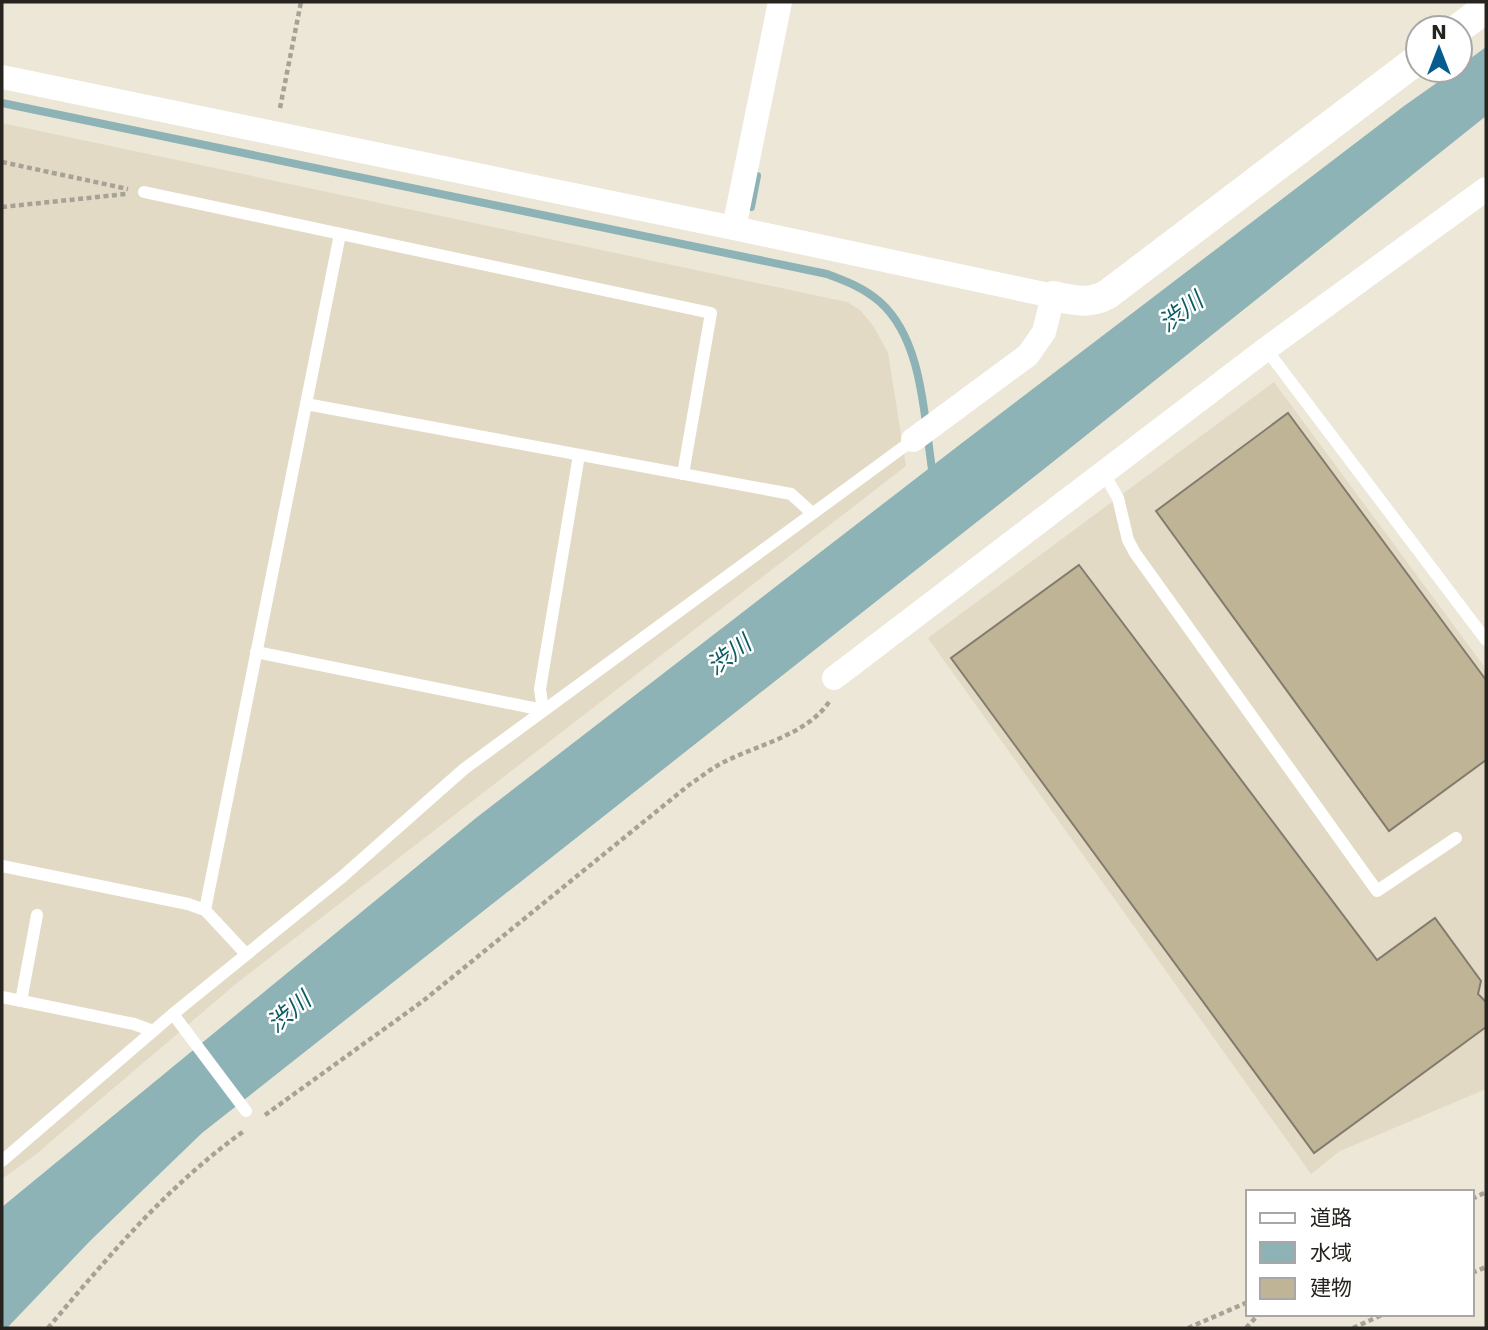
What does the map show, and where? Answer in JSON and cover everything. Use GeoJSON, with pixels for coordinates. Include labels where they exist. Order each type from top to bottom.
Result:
{"type":"FeatureCollection","features":[{"type":"Feature","properties":{"kind":"street"},"geometry":{"type":"LineString","coordinates":[[734,228],[780,2]]}},
{"type":"Feature","properties":{"kind":"street"},"geometry":{"type":"LineString","coordinates":[[2,78],[1075,301],[1091,301],[1108,294],[1404,70]]}},
{"type":"Feature","properties":{"kind":"street"},"geometry":{"type":"LineString","coordinates":[[834,678],[1265,349],[1486,189]]}},
{"type":"Feature","properties":{"kind":"street"},"geometry":{"type":"LineString","coordinates":[[913,440],[1028,355],[1044,332],[1053,296]]}},
{"type":"Feature","properties":{"kind":"lane"},"geometry":{"type":"LineString","coordinates":[[144,192],[711,313],[683,474]]}},
{"type":"Feature","properties":{"kind":"lane"},"geometry":{"type":"LineString","coordinates":[[205,910],[340,234]]}},
{"type":"Feature","properties":{"kind":"lane"},"geometry":{"type":"LineString","coordinates":[[1265,349],[1486,640]]}},
{"type":"Feature","properties":{"kind":"lane"},"geometry":{"type":"LineString","coordinates":[[306,404],[791,494],[812,513]]}},
{"type":"Feature","properties":{"kind":"lane"},"geometry":{"type":"LineString","coordinates":[[2,1161],[173,1014],[342,877],[464,769],[913,440]]}},
{"type":"Feature","properties":{"kind":"lane"},"geometry":{"type":"LineString","coordinates":[[543,710],[541,678],[579,454]]}},
{"type":"Feature","properties":{"kind":"lane"},"geometry":{"type":"LineString","coordinates":[[1104,474],[1118,498],[1128,540],[1135,553],[1377,891],[1456,838]]}},
{"type":"Feature","properties":{"kind":"lane"},"geometry":{"type":"LineString","coordinates":[[256,652],[543,710]]}},
{"type":"Feature","properties":{"kind":"lane"},"geometry":{"type":"LineString","coordinates":[[2,866],[188,904],[205,910],[246,954]]}},
{"type":"Feature","properties":{"kind":"lane"},"geometry":{"type":"LineString","coordinates":[[21,1001],[37,915]]}},
{"type":"Feature","properties":{"kind":"lane"},"geometry":{"type":"LineString","coordinates":[[2,997],[134,1024],[153,1031]]}},
{"type":"Feature","properties":{"kind":"lane"},"geometry":{"type":"LineString","coordinates":[[173,1014],[246,1111]]}},
{"type":"Feature","properties":{"kind":"path"},"geometry":{"type":"LineString","coordinates":[[274,133],[301,2]]}},
{"type":"Feature","properties":{"kind":"path"},"geometry":{"type":"LineString","coordinates":[[2,162],[144,192]]}},
{"type":"Feature","properties":{"kind":"path"},"geometry":{"type":"LineString","coordinates":[[2,207],[144,192]]}},
{"type":"Feature","properties":{"kind":"path"},"geometry":{"type":"LineString","coordinates":[[256,1122],[423,1001],[689,785],[723,762],[794,731],[814,718],[828,704],[834,678]]}},
{"type":"Feature","properties":{"kind":"path"},"geometry":{"type":"LineString","coordinates":[[48,1328],[129,1232],[208,1156],[246,1129]]}},
{"type":"Feature","properties":{"kind":"path"},"geometry":{"type":"LineString","coordinates":[[1188,1328],[1246,1303]]}},
{"type":"Feature","properties":{"kind":"path"},"geometry":{"type":"LineString","coordinates":[[1353,1328],[1380,1316]]}},
{"type":"Feature","properties":{"kind":"shaded area"},"geometry":{"type":"Polygon","coordinates":[[[2,123],[847,302],[860,310],[874,327],[888,353],[906,466],[237,983],[35,1155],[2,1179],[2,123]]]}},
{"type":"Feature","properties":{"kind":"shaded area"},"geometry":{"type":"Polygon","coordinates":[[[1274,382],[1486,669],[1486,1089],[1340,1151],[1311,1174],[928,638],[1274,382]]]}},
{"type":"Feature","properties":{"kind":"water","name":"渋川"},"geometry":{"type":"Polygon","coordinates":[[[1486,47],[1486,116],[1044,469],[202,1133],[90,1241],[7,1328],[2,1328],[2,1207],[476,818],[958,446],[1435,84],[1474,84],[1474,56],[1486,47]]]}},
{"type":"Feature","properties":{"kind":"building"},"geometry":{"type":"Polygon","coordinates":[[[1288,413],[1486,680],[1486,760],[1389,831],[1156,511],[1288,413]]]}},
{"type":"Feature","properties":{"kind":"building"},"geometry":{"type":"Polygon","coordinates":[[[1079,565],[1377,960],[1435,918],[1481,981],[1478,994],[1486,1002],[1486,1027],[1314,1153],[951,658],[1079,565]]]}},
{"type":"Feature","properties":{"kind":"waterway"},"geometry":{"type":"LineString","coordinates":[[2,103],[841,279],[880,302],[895,318],[906,338],[920,383],[933,476]]}},
{"type":"Feature","properties":{"kind":"waterway"},"geometry":{"type":"LineString","coordinates":[[751,207],[757,176]]}}]}
